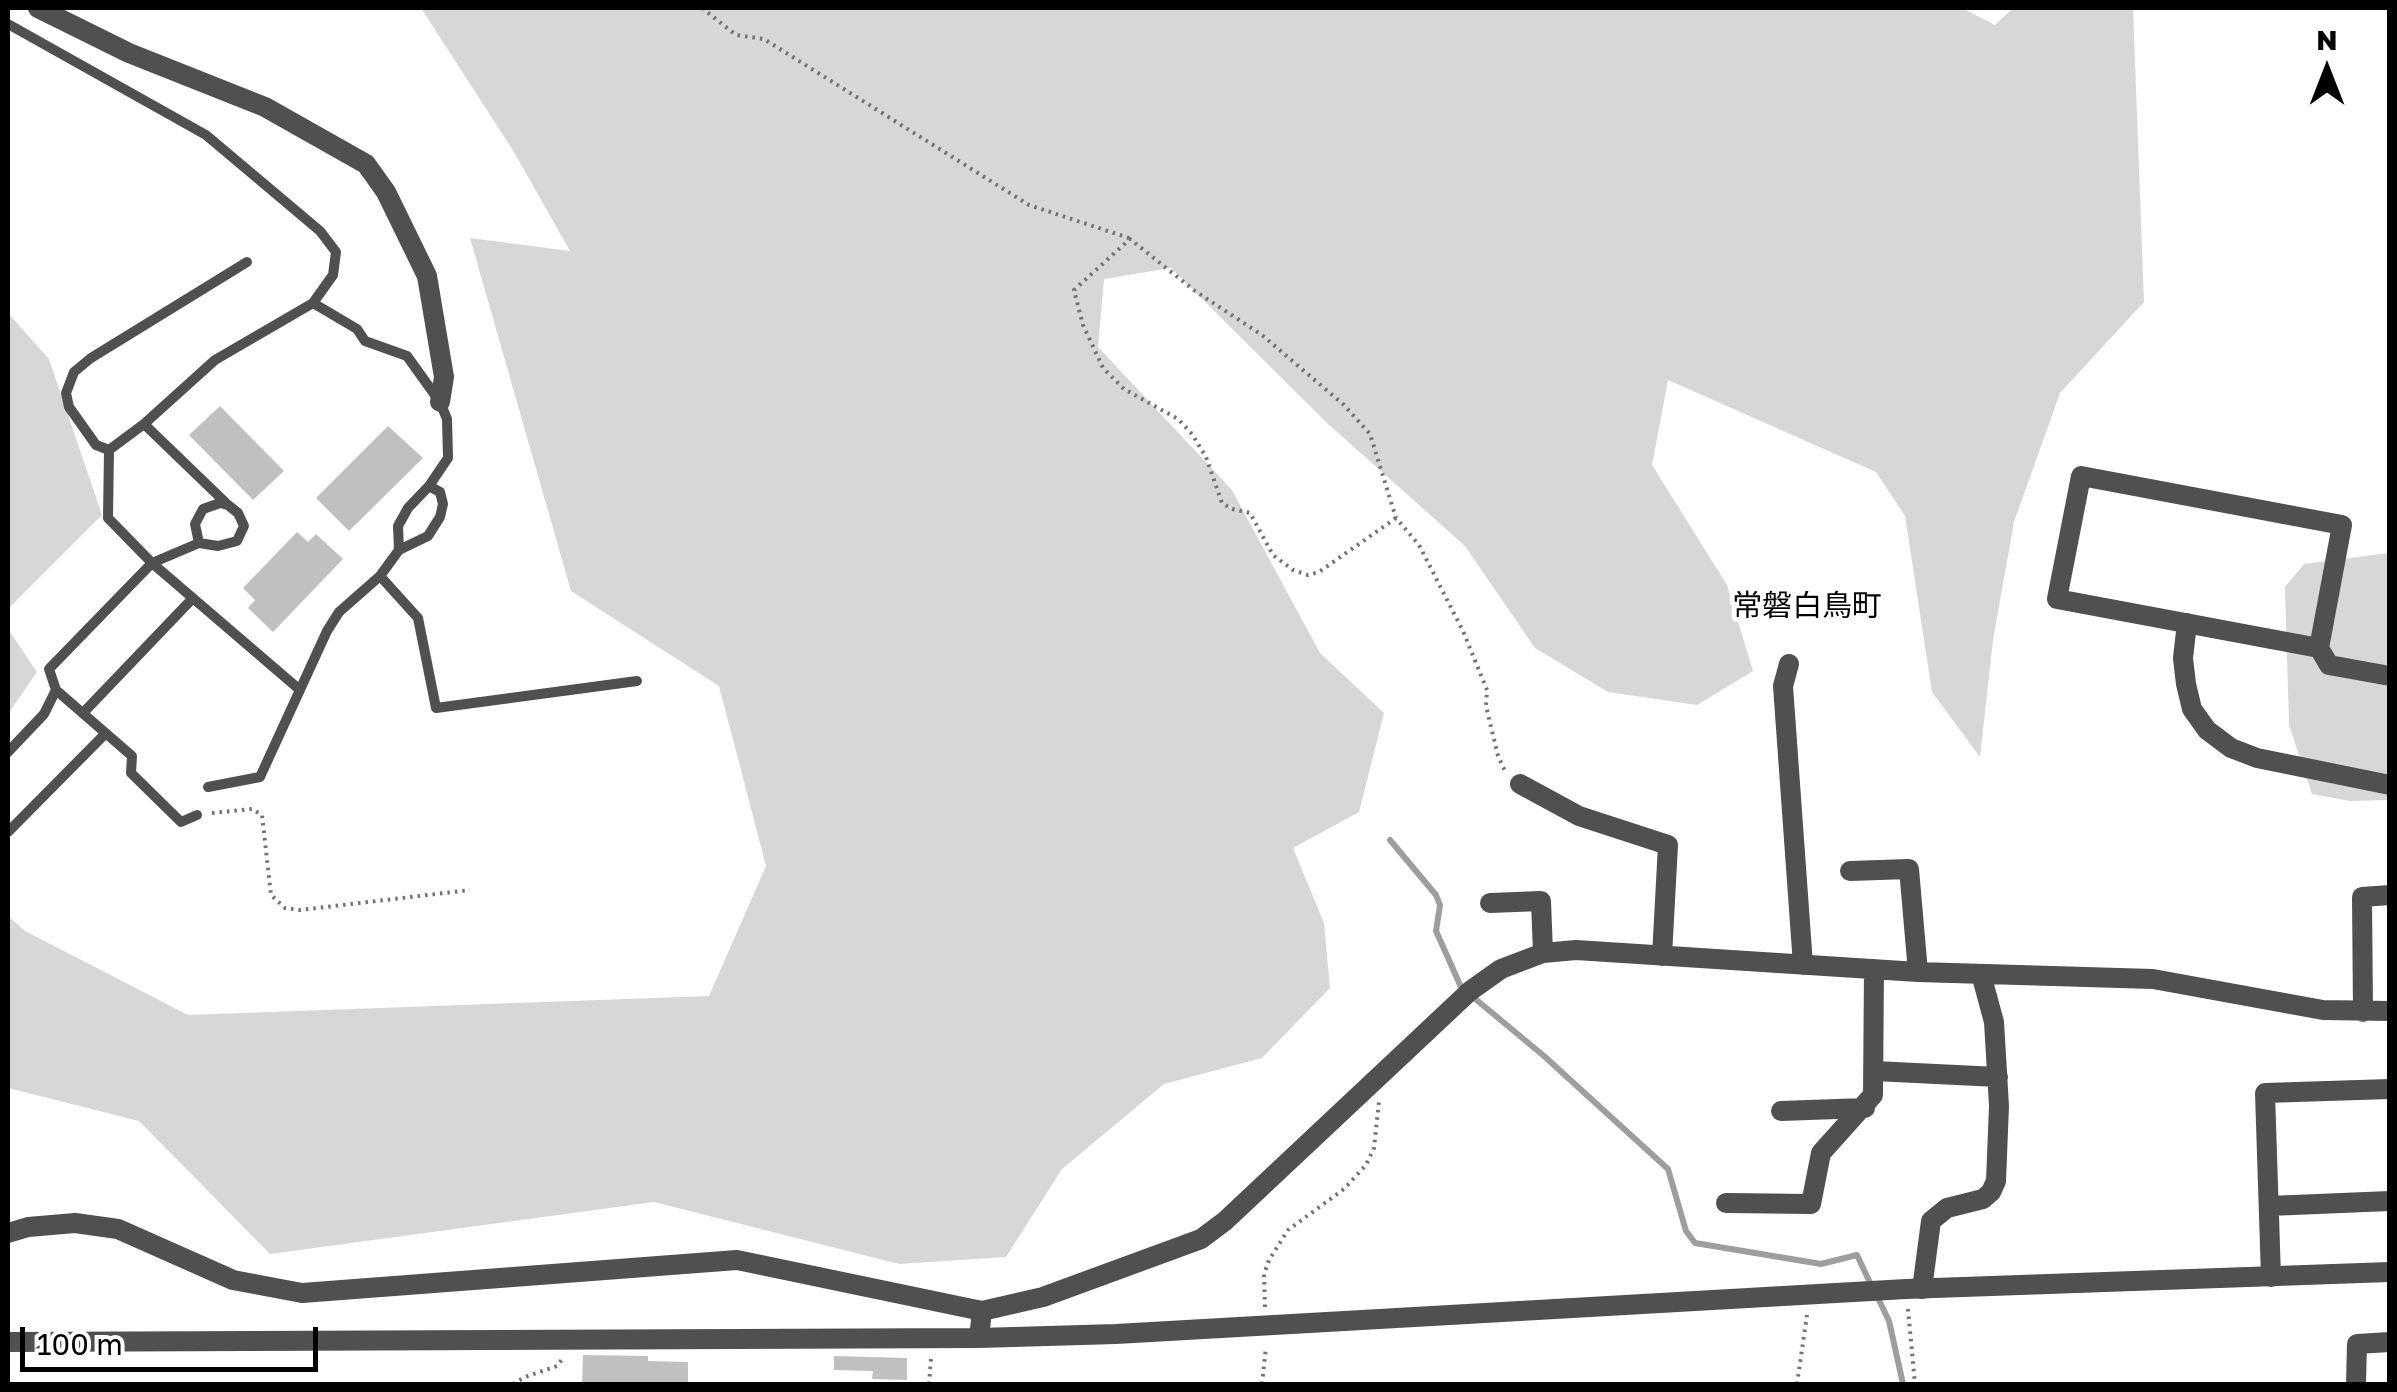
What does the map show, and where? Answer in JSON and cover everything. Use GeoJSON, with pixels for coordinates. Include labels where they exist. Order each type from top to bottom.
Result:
{"type":"FeatureCollection","features":[{"type":"Feature","properties":{"kind":"street"},"geometry":{"type":"LineString","coordinates":[[38,8],[129,53],[266,107],[366,164],[386,192],[428,276],[444,377],[440,402]]}},
{"type":"Feature","properties":{"kind":"street"},"geometry":{"type":"LineString","coordinates":[[2318,648],[2058,598],[2080,476],[2342,525],[2318,648],[2329,665],[2390,676]]}},
{"type":"Feature","properties":{"kind":"street"},"geometry":{"type":"LineString","coordinates":[[2188,623],[2183,658],[2186,684],[2192,709],[2207,730],[2231,748],[2257,758],[2390,785]]}},
{"type":"Feature","properties":{"kind":"street"},"geometry":{"type":"LineString","coordinates":[[1788,664],[1782,686],[1803,964]]}},
{"type":"Feature","properties":{"kind":"street"},"geometry":{"type":"LineString","coordinates":[[1520,784],[1580,816],[1668,844],[1662,956]]}},
{"type":"Feature","properties":{"kind":"street"},"geometry":{"type":"LineString","coordinates":[[1850,871],[1909,868],[1918,972]]}},
{"type":"Feature","properties":{"kind":"street"},"geometry":{"type":"LineString","coordinates":[[2363,1012],[2362,896],[2390,895]]}},
{"type":"Feature","properties":{"kind":"street"},"geometry":{"type":"LineString","coordinates":[[1490,904],[1540,901],[1543,954]]}},
{"type":"Feature","properties":{"kind":"street"},"geometry":{"type":"LineString","coordinates":[[8,1233],[75,1223],[118,1229],[234,1280],[302,1294],[737,1260],[982,1311],[1043,1298],[1201,1238],[1224,1222],[1381,1078],[1467,994],[1501,969],[1543,954],[1576,950],[1918,972],[2180,981],[2322,1010],[2390,1012]]}},
{"type":"Feature","properties":{"kind":"street"},"geometry":{"type":"LineString","coordinates":[[1726,1203],[1811,1204],[1821,1153],[1873,1096],[1874,969]]}},
{"type":"Feature","properties":{"kind":"street"},"geometry":{"type":"LineString","coordinates":[[1914,1289],[1931,1221],[1947,1208],[1983,1200],[1996,1181],[1998,1077],[1994,1022],[1981,974]]}},
{"type":"Feature","properties":{"kind":"street"},"geometry":{"type":"LineString","coordinates":[[1874,1071],[1998,1077]]}},
{"type":"Feature","properties":{"kind":"street"},"geometry":{"type":"LineString","coordinates":[[2271,1277],[2265,1092],[2390,1089]]}},
{"type":"Feature","properties":{"kind":"street"},"geometry":{"type":"LineString","coordinates":[[1781,1111],[1864,1108]]}},
{"type":"Feature","properties":{"kind":"street"},"geometry":{"type":"LineString","coordinates":[[2269,1206],[2390,1201]]}},
{"type":"Feature","properties":{"kind":"street"},"geometry":{"type":"LineString","coordinates":[[8,1342],[979,1338],[1914,1289],[2390,1272]]}},
{"type":"Feature","properties":{"kind":"street"},"geometry":{"type":"LineString","coordinates":[[979,1338],[982,1311]]}},
{"type":"Feature","properties":{"kind":"street"},"geometry":{"type":"LineString","coordinates":[[2356,1384],[2357,1344],[2390,1342]]}},
{"type":"Feature","properties":{"kind":"lane"},"geometry":{"type":"LineString","coordinates":[[8,24],[206,135],[320,231],[336,252],[333,275],[313,303],[215,360],[109,450]]}},
{"type":"Feature","properties":{"kind":"lane"},"geometry":{"type":"LineString","coordinates":[[109,450],[96,445],[69,407],[66,393],[74,372],[247,262]]}},
{"type":"Feature","properties":{"kind":"lane"},"geometry":{"type":"LineString","coordinates":[[313,303],[357,328],[366,341],[406,356],[448,419],[448,458],[398,526],[399,550]]}},
{"type":"Feature","properties":{"kind":"lane"},"geometry":{"type":"LineString","coordinates":[[144,424],[228,504],[242,520],[242,535],[229,545],[199,543],[152,564],[49,669],[56,690],[132,756],[132,773],[181,822],[197,815]]}},
{"type":"Feature","properties":{"kind":"lane"},"geometry":{"type":"LineString","coordinates":[[109,450],[108,518],[152,564],[300,690]]}},
{"type":"Feature","properties":{"kind":"lane"},"geometry":{"type":"LineString","coordinates":[[208,787],[260,778],[339,612],[380,576],[399,550],[428,536],[440,517],[444,504],[440,492],[429,486]]}},
{"type":"Feature","properties":{"kind":"lane"},"geometry":{"type":"LineString","coordinates":[[199,543],[195,535],[198,517],[212,504],[228,504]]}},
{"type":"Feature","properties":{"kind":"lane"},"geometry":{"type":"LineString","coordinates":[[380,576],[418,618],[436,708],[636,682]]}},
{"type":"Feature","properties":{"kind":"lane"},"geometry":{"type":"LineString","coordinates":[[84,713],[192,598]]}},
{"type":"Feature","properties":{"kind":"lane"},"geometry":{"type":"LineString","coordinates":[[8,752],[44,714],[56,690]]}},
{"type":"Feature","properties":{"kind":"lane"},"geometry":{"type":"LineString","coordinates":[[8,832],[104,735]]}},
{"type":"Feature","properties":{"kind":"path"},"geometry":{"type":"LineString","coordinates":[[702,8],[736,34],[764,39],[1029,205],[1130,238],[1194,292],[1262,335],[1344,404],[1370,434],[1396,518],[1419,545],[1463,632],[1487,690],[1486,706],[1498,756],[1505,771],[1520,784]]}},
{"type":"Feature","properties":{"kind":"path"},"geometry":{"type":"LineString","coordinates":[[1130,238],[1074,290],[1083,325],[1103,368],[1124,389],[1178,419],[1192,434],[1206,457],[1222,502],[1250,513],[1272,554],[1293,570],[1308,575],[1319,572],[1396,518]]}},
{"type":"Feature","properties":{"kind":"path"},"geometry":{"type":"LineString","coordinates":[[197,815],[240,808],[262,815],[271,895],[274,902],[285,908],[300,910],[470,890]]}},
{"type":"Feature","properties":{"kind":"path"},"geometry":{"type":"LineString","coordinates":[[1262,1384],[1264,1274],[1269,1260],[1288,1230],[1344,1188],[1366,1164],[1374,1148],[1381,1078]]}},
{"type":"Feature","properties":{"kind":"path"},"geometry":{"type":"LineString","coordinates":[[1914,1289],[1916,1384]]}},
{"type":"Feature","properties":{"kind":"path"},"geometry":{"type":"LineString","coordinates":[[1796,1384],[1809,1294]]}},
{"type":"Feature","properties":{"kind":"path"},"geometry":{"type":"LineString","coordinates":[[513,1384],[558,1366],[564,1338]]}},
{"type":"Feature","properties":{"kind":"path"},"geometry":{"type":"LineString","coordinates":[[929,1384],[932,1338]]}},
{"type":"Feature","properties":{"kind":"shaded area"},"geometry":{"type":"Polygon","coordinates":[[[421,8],[1962,8],[1995,25],[2013,8],[2133,8],[2144,302],[2060,393],[2014,522],[1993,640],[1980,757],[1932,692],[1905,516],[1876,472],[1668,380],[1652,465],[1727,585],[1753,671],[1697,705],[1608,692],[1535,648],[1465,546],[1327,423],[1171,268],[1104,279],[1098,347],[1232,490],[1320,653],[1384,713],[1359,812],[1293,848],[1324,923],[1330,988],[1262,1058],[1164,1084],[1062,1169],[1006,1257],[899,1264],[654,1202],[270,1254],[139,1121],[8,1088],[8,916],[25,931],[188,1015],[709,996],[766,866],[719,686],[571,591],[470,238],[570,251],[514,152],[421,8]]]}},
{"type":"Feature","properties":{"kind":"shaded area"},"geometry":{"type":"Polygon","coordinates":[[[8,313],[49,359],[102,515],[8,609],[8,313]]]}},
{"type":"Feature","properties":{"kind":"shaded area"},"geometry":{"type":"Polygon","coordinates":[[[2389,553],[2389,800],[2350,801],[2312,794],[2289,725],[2285,587],[2304,564],[2389,553]]]}},
{"type":"Feature","properties":{"kind":"shaded area"},"geometry":{"type":"Polygon","coordinates":[[[8,629],[37,672],[8,714],[8,629]]]}},
{"type":"Feature","properties":{"kind":"building"},"geometry":{"type":"Polygon","coordinates":[[[220,406],[284,471],[253,500],[189,435],[220,406]]]}},
{"type":"Feature","properties":{"kind":"building"},"geometry":{"type":"Polygon","coordinates":[[[388,426],[423,458],[349,531],[316,498],[388,426]]]}},
{"type":"Feature","properties":{"kind":"building"},"geometry":{"type":"Polygon","coordinates":[[[297,532],[308,542],[316,534],[343,559],[273,632],[248,608],[255,600],[243,588],[297,532]]]}},
{"type":"Feature","properties":{"kind":"building"},"geometry":{"type":"Polygon","coordinates":[[[583,1355],[648,1356],[648,1361],[688,1362],[688,1384],[582,1384],[583,1355]]]}},
{"type":"Feature","properties":{"kind":"building"},"geometry":{"type":"Polygon","coordinates":[[[834,1356],[907,1358],[907,1380],[872,1379],[873,1371],[834,1370],[834,1356]]]}},
{"type":"Feature","properties":{"kind":"waterway"},"geometry":{"type":"LineString","coordinates":[[1390,840],[1436,895],[1440,905],[1436,931],[1461,987],[1668,1169],[1686,1231],[1695,1243],[1821,1264],[1857,1255],[1871,1285]]}},
{"type":"Feature","properties":{"kind":"waterway"},"geometry":{"type":"LineString","coordinates":[[1877,1296],[1889,1321],[1903,1384]]}},
{"type":"Feature","properties":{"kind":"district","name":"常磐白鳥町"},"geometry":{"type":"Point","coordinates":[1807,606]}}]}
